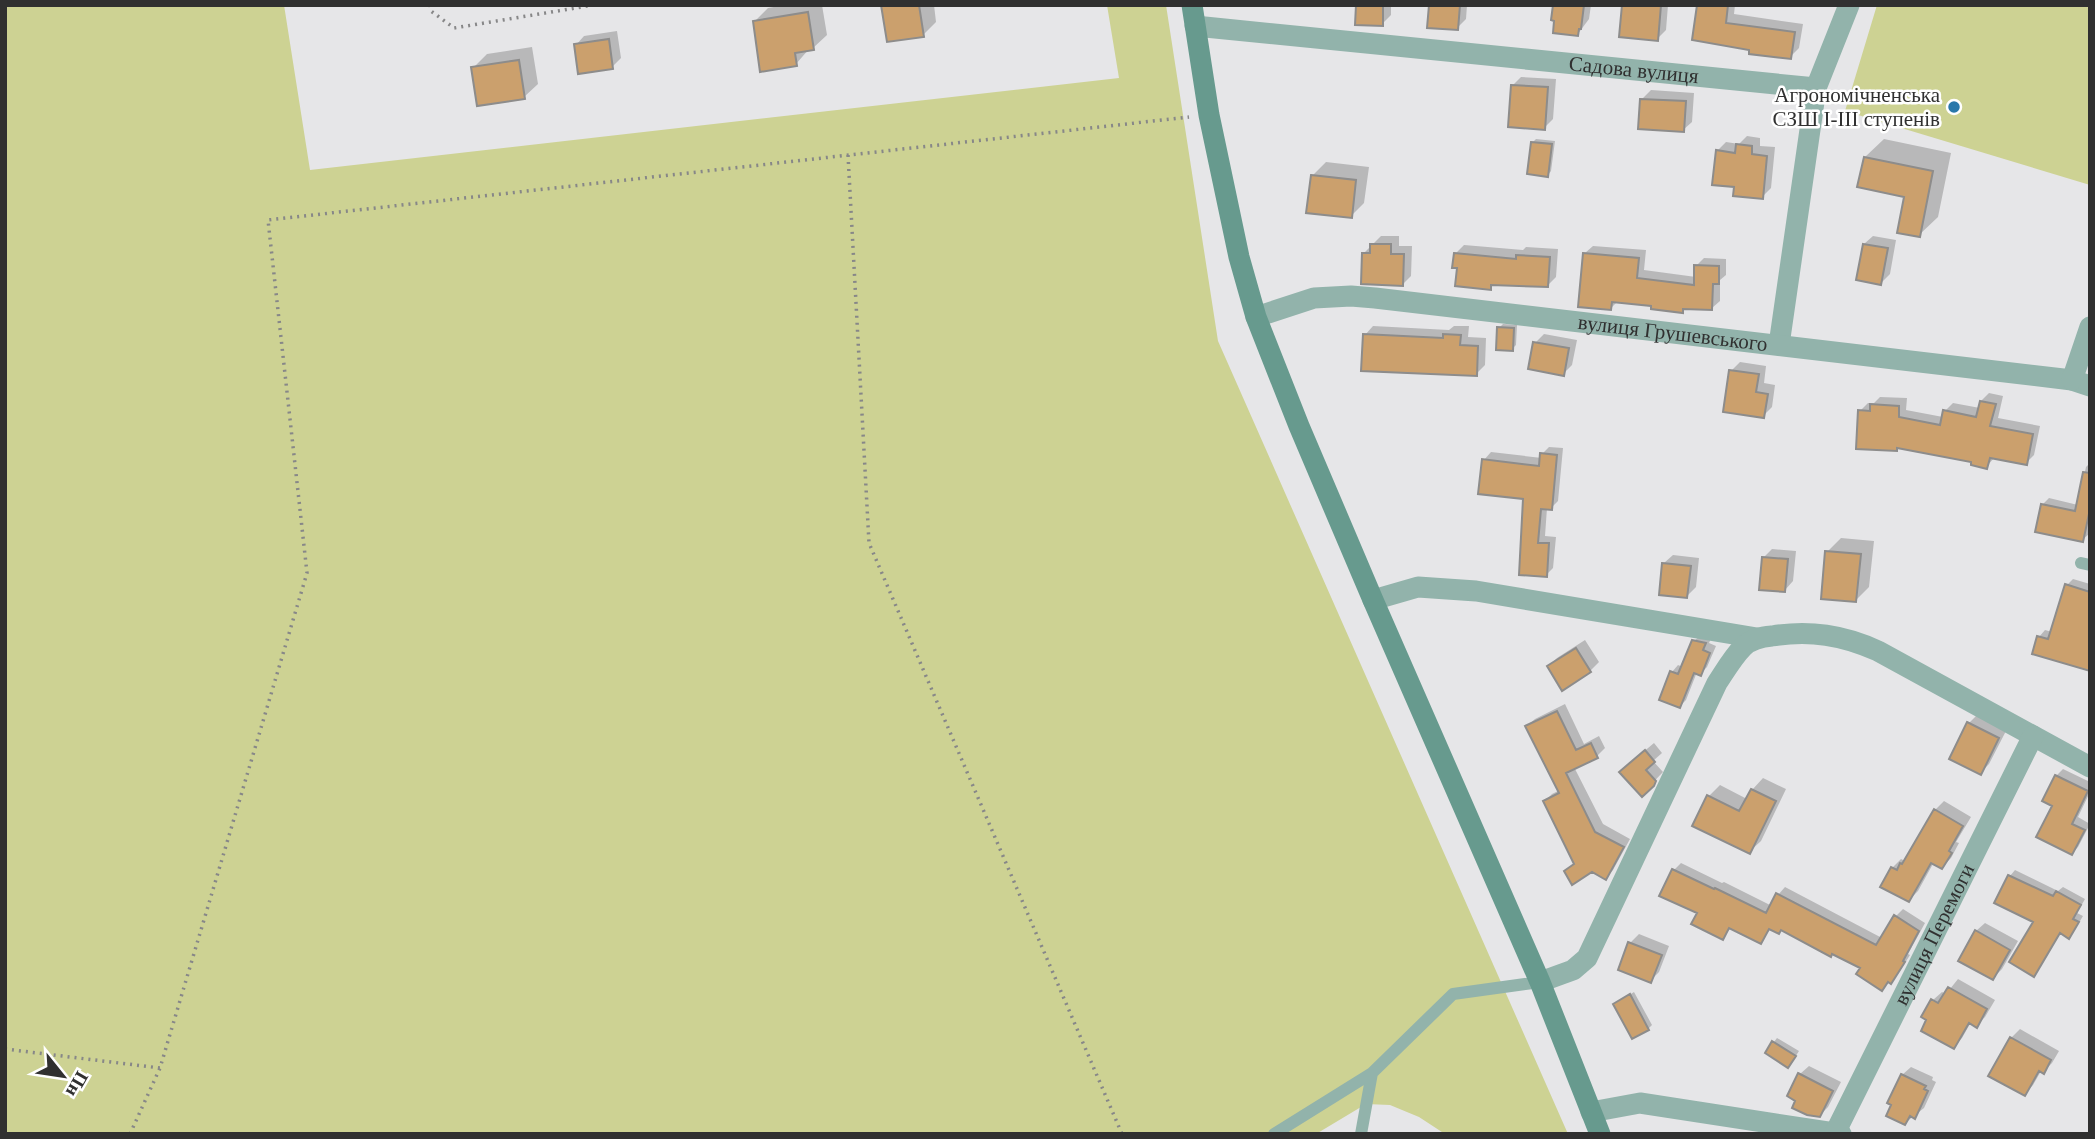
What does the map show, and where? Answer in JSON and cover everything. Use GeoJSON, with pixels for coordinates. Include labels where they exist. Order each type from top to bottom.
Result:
{"type":"FeatureCollection","features":[{"type":"Feature","properties":{"kind":"main road"},"geometry":{"type":"LineString","coordinates":[[1193,15],[1209,115],[1239,257],[1256,317],[1373,600],[1540,982],[1600,1134]]}},
{"type":"Feature","properties":{"kind":"street"},"geometry":{"type":"LineString","coordinates":[[1779,345],[1816,88],[1850,5]]}},
{"type":"Feature","properties":{"kind":"street","name":"Садова вулиця"},"geometry":{"type":"LineString","coordinates":[[1193,15],[1816,88]]}},
{"type":"Feature","properties":{"kind":"street","name":"вулиця Грушевського"},"geometry":{"type":"LineString","coordinates":[[1256,317],[1314,298],[1351,296],[2081,383]]}},
{"type":"Feature","properties":{"kind":"street"},"geometry":{"type":"LineString","coordinates":[[2081,383],[2090,327]]}},
{"type":"Feature","properties":{"kind":"street"},"geometry":{"type":"LineString","coordinates":[[1373,600],[1418,587],[1476,591],[1757,638],[1796,632],[1839,636],[1878,651],[2090,767]]}},
{"type":"Feature","properties":{"kind":"street"},"geometry":{"type":"LineString","coordinates":[[1540,982],[1573,970],[1587,958],[1717,683],[1744,646],[1757,638]]}},
{"type":"Feature","properties":{"kind":"street","name":"вулиця Перемоги"},"geometry":{"type":"LineString","coordinates":[[1838,1133],[2033,736]]}},
{"type":"Feature","properties":{"kind":"street"},"geometry":{"type":"LineString","coordinates":[[1591,1112],[1640,1103],[1838,1133]]}},
{"type":"Feature","properties":{"kind":"lane"},"geometry":{"type":"LineString","coordinates":[[1274,1134],[1371,1073],[1452,994],[1540,982]]}},
{"type":"Feature","properties":{"kind":"lane"},"geometry":{"type":"LineString","coordinates":[[1363,1133],[1371,1073]]}},
{"type":"Feature","properties":{"kind":"path"},"geometry":{"type":"LineString","coordinates":[[430,5],[430,11],[454,28],[594,5]]}},
{"type":"Feature","properties":{"kind":"path"},"geometry":{"type":"LineString","coordinates":[[130,1134],[160,1068],[307,573],[268,220],[1209,115]]}},
{"type":"Feature","properties":{"kind":"path"},"geometry":{"type":"LineString","coordinates":[[848,155],[869,543],[1122,1134]]}},
{"type":"Feature","properties":{"kind":"path"},"geometry":{"type":"LineString","coordinates":[[5,1049],[160,1068]]}},
{"type":"Feature","properties":{"kind":"green space"},"geometry":{"type":"Polygon","coordinates":[[[5,5],[284,5],[310,170],[1119,78],[1107,5],[1166,5],[1218,341],[1568,1134],[1445,1134],[1419,1117],[1390,1105],[1366,1104],[1316,1134],[5,1134],[5,5]]]}},
{"type":"Feature","properties":{"kind":"green space","name":"Агрономічненська СЗШ І-ІІІ ступенів"},"geometry":{"type":"Polygon","coordinates":[[[1877,5],[2082,5],[2090,8],[2090,185],[1845,111],[1877,5]]]}},
{"type":"Feature","properties":{"kind":"building"},"geometry":{"type":"Polygon","coordinates":[[[881,5],[919,5],[924,37],[887,42],[881,5]]]}},
{"type":"Feature","properties":{"kind":"building"},"geometry":{"type":"Polygon","coordinates":[[[1356,5],[1383,5],[1383,26],[1355,25],[1356,5]]]}},
{"type":"Feature","properties":{"kind":"building"},"geometry":{"type":"Polygon","coordinates":[[[1429,5],[1460,5],[1458,30],[1427,28],[1429,5]]]}},
{"type":"Feature","properties":{"kind":"building"},"geometry":{"type":"Polygon","coordinates":[[[1553,5],[1584,5],[1578,36],[1553,33],[1553,5]]]}},
{"type":"Feature","properties":{"kind":"building"},"geometry":{"type":"Polygon","coordinates":[[[1622,5],[1661,5],[1658,41],[1619,37],[1622,5]]]}},
{"type":"Feature","properties":{"kind":"building"},"geometry":{"type":"Polygon","coordinates":[[[1697,5],[1728,5],[1726,23],[1795,32],[1791,59],[1749,54],[1749,50],[1692,40],[1697,5]]]}},
{"type":"Feature","properties":{"kind":"building"},"geometry":{"type":"Polygon","coordinates":[[[808,12],[814,50],[795,53],[797,66],[760,72],[753,21],[808,12]]]}},
{"type":"Feature","properties":{"kind":"building"},"geometry":{"type":"Polygon","coordinates":[[[609,39],[613,69],[578,74],[574,44],[609,39]]]}},
{"type":"Feature","properties":{"kind":"building"},"geometry":{"type":"Polygon","coordinates":[[[519,60],[525,99],[477,106],[471,67],[519,60]]]}},
{"type":"Feature","properties":{"kind":"building"},"geometry":{"type":"Polygon","coordinates":[[[1511,85],[1548,87],[1545,130],[1508,127],[1511,85]]]}},
{"type":"Feature","properties":{"kind":"building"},"geometry":{"type":"Polygon","coordinates":[[[1640,99],[1686,101],[1684,132],[1638,129],[1640,99]]]}},
{"type":"Feature","properties":{"kind":"building"},"geometry":{"type":"Polygon","coordinates":[[[1531,142],[1552,144],[1548,177],[1527,174],[1531,142]]]}},
{"type":"Feature","properties":{"kind":"building"},"geometry":{"type":"Polygon","coordinates":[[[1736,144],[1752,146],[1752,154],[1767,156],[1763,199],[1733,196],[1734,187],[1712,185],[1716,150],[1735,153],[1736,144]]]}},
{"type":"Feature","properties":{"kind":"building"},"geometry":{"type":"Polygon","coordinates":[[[1864,157],[1933,171],[1920,237],[1897,233],[1904,197],[1857,187],[1864,157]]]}},
{"type":"Feature","properties":{"kind":"building"},"geometry":{"type":"Polygon","coordinates":[[[1311,175],[1356,180],[1352,218],[1306,213],[1311,175]]]}},
{"type":"Feature","properties":{"kind":"building"},"geometry":{"type":"Polygon","coordinates":[[[1370,244],[1391,244],[1391,254],[1404,254],[1403,286],[1361,284],[1362,253],[1370,253],[1370,244]]]}},
{"type":"Feature","properties":{"kind":"building"},"geometry":{"type":"Polygon","coordinates":[[[1863,244],[1888,248],[1881,285],[1856,280],[1863,244]]]}},
{"type":"Feature","properties":{"kind":"building"},"geometry":{"type":"Polygon","coordinates":[[[1454,253],[1516,259],[1516,255],[1550,257],[1548,287],[1491,285],[1491,290],[1455,286],[1457,268],[1452,268],[1454,253]]]}},
{"type":"Feature","properties":{"kind":"building"},"geometry":{"type":"Polygon","coordinates":[[[1583,253],[1639,258],[1637,278],[1694,285],[1694,265],[1719,266],[1719,284],[1713,284],[1712,310],[1683,309],[1683,313],[1612,302],[1611,310],[1578,307],[1583,253]]]}},
{"type":"Feature","properties":{"kind":"building"},"geometry":{"type":"Polygon","coordinates":[[[1497,327],[1514,328],[1513,351],[1496,350],[1497,327]]]}},
{"type":"Feature","properties":{"kind":"building"},"geometry":{"type":"Polygon","coordinates":[[[1363,334],[1443,338],[1443,334],[1461,335],[1460,345],[1478,346],[1477,376],[1361,371],[1363,334]]]}},
{"type":"Feature","properties":{"kind":"building"},"geometry":{"type":"Polygon","coordinates":[[[1533,342],[1569,348],[1564,376],[1528,369],[1533,342]]]}},
{"type":"Feature","properties":{"kind":"building"},"geometry":{"type":"Polygon","coordinates":[[[1729,370],[1759,374],[1756,392],[1768,394],[1764,418],[1723,412],[1729,370]]]}},
{"type":"Feature","properties":{"kind":"building"},"geometry":{"type":"Polygon","coordinates":[[[1980,401],[1996,404],[1990,426],[2033,434],[2027,465],[1990,458],[1987,469],[1971,465],[1971,462],[1897,448],[1897,451],[1856,449],[1858,410],[1870,411],[1870,404],[1899,406],[1899,417],[1940,425],[1943,410],[1976,417],[1980,401]]]}},
{"type":"Feature","properties":{"kind":"building"},"geometry":{"type":"Polygon","coordinates":[[[1540,453],[1557,455],[1552,510],[1541,509],[1538,543],[1549,543],[1547,577],[1519,575],[1523,499],[1478,494],[1482,459],[1539,466],[1540,453]]]}},
{"type":"Feature","properties":{"kind":"building"},"geometry":{"type":"Polygon","coordinates":[[[2083,472],[2090,473],[2090,509],[2083,542],[2035,532],[2041,504],[2075,511],[2083,472]]]}},
{"type":"Feature","properties":{"kind":"building"},"geometry":{"type":"Polygon","coordinates":[[[1825,551],[1861,554],[1856,602],[1821,599],[1825,551]]]}},
{"type":"Feature","properties":{"kind":"building"},"geometry":{"type":"Polygon","coordinates":[[[1762,557],[1788,559],[1785,592],[1759,590],[1762,557]]]}},
{"type":"Feature","properties":{"kind":"building"},"geometry":{"type":"Polygon","coordinates":[[[1662,563],[1691,566],[1687,598],[1659,595],[1662,563]]]}},
{"type":"Feature","properties":{"kind":"building"},"geometry":{"type":"Polygon","coordinates":[[[2065,584],[2090,592],[2090,671],[2032,654],[2037,636],[2048,639],[2065,584]]]}},
{"type":"Feature","properties":{"kind":"building"},"geometry":{"type":"Polygon","coordinates":[[[1692,640],[1706,643],[1703,650],[1710,653],[1701,676],[1694,673],[1680,708],[1659,700],[1670,671],[1678,674],[1692,640]]]}},
{"type":"Feature","properties":{"kind":"building"},"geometry":{"type":"Polygon","coordinates":[[[1576,648],[1591,672],[1562,691],[1547,666],[1576,648]]]}},
{"type":"Feature","properties":{"kind":"building"},"geometry":{"type":"Polygon","coordinates":[[[1557,711],[1576,750],[1591,743],[1598,758],[1566,773],[1595,832],[1624,847],[1606,880],[1592,872],[1572,885],[1564,871],[1574,864],[1543,801],[1559,793],[1525,726],[1557,711]]]}},
{"type":"Feature","properties":{"kind":"building"},"geometry":{"type":"Polygon","coordinates":[[[1967,722],[1999,738],[1981,775],[1949,759],[1967,722]]]}},
{"type":"Feature","properties":{"kind":"building"},"geometry":{"type":"Polygon","coordinates":[[[1645,750],[1655,762],[1646,770],[1656,781],[1642,797],[1619,772],[1645,750]]]}},
{"type":"Feature","properties":{"kind":"building"},"geometry":{"type":"Polygon","coordinates":[[[2055,775],[2088,791],[2072,824],[2085,830],[2072,855],[2036,837],[2052,806],[2042,801],[2055,775]]]}},
{"type":"Feature","properties":{"kind":"building"},"geometry":{"type":"Polygon","coordinates":[[[1751,789],[1776,801],[1750,854],[1692,826],[1707,795],[1739,811],[1751,789]]]}},
{"type":"Feature","properties":{"kind":"building"},"geometry":{"type":"Polygon","coordinates":[[[1934,809],[1963,826],[1942,869],[1931,863],[1909,902],[1880,887],[1891,867],[1897,870],[1900,863],[1902,864],[1934,809]]]}},
{"type":"Feature","properties":{"kind":"building"},"geometry":{"type":"Polygon","coordinates":[[[1672,869],[1766,913],[1776,893],[1876,945],[1894,915],[1919,931],[1903,961],[1905,962],[1891,984],[1888,982],[1882,991],[1856,974],[1860,968],[1832,954],[1831,957],[1781,930],[1779,934],[1769,929],[1761,944],[1729,928],[1723,940],[1691,924],[1697,913],[1659,896],[1672,869]]]}},
{"type":"Feature","properties":{"kind":"building"},"geometry":{"type":"Polygon","coordinates":[[[2008,875],[2053,896],[2056,891],[2081,905],[2073,919],[2079,922],[2069,939],[2060,933],[2034,977],[2009,962],[2033,922],[1994,903],[2008,875]]]}},
{"type":"Feature","properties":{"kind":"building"},"geometry":{"type":"Polygon","coordinates":[[[1975,930],[2010,950],[1993,980],[1958,961],[1975,930]]]}},
{"type":"Feature","properties":{"kind":"building"},"geometry":{"type":"Polygon","coordinates":[[[1628,942],[1662,955],[1651,983],[1618,970],[1628,942]]]}},
{"type":"Feature","properties":{"kind":"building"},"geometry":{"type":"Polygon","coordinates":[[[1948,987],[1987,1009],[1977,1028],[1969,1023],[1954,1049],[1921,1031],[1926,1020],[1921,1017],[1931,999],[1938,1003],[1948,987]]]}},
{"type":"Feature","properties":{"kind":"building"},"geometry":{"type":"Polygon","coordinates":[[[1630,994],[1649,1030],[1632,1039],[1613,1004],[1630,994]]]}},
{"type":"Feature","properties":{"kind":"building"},"geometry":{"type":"Polygon","coordinates":[[[2010,1037],[2051,1060],[2044,1074],[2039,1071],[2025,1096],[1988,1076],[2010,1037]]]}},
{"type":"Feature","properties":{"kind":"building"},"geometry":{"type":"Polygon","coordinates":[[[1772,1041],[1796,1056],[1788,1068],[1765,1053],[1772,1041]]]}},
{"type":"Feature","properties":{"kind":"building"},"geometry":{"type":"Polygon","coordinates":[[[1798,1073],[1833,1091],[1820,1117],[1792,1108],[1795,1101],[1787,1096],[1798,1073]]]}},
{"type":"Feature","properties":{"kind":"building"},"geometry":{"type":"Polygon","coordinates":[[[1901,1074],[1926,1086],[1924,1089],[1928,1091],[1915,1119],[1910,1116],[1905,1125],[1886,1116],[1891,1105],[1887,1103],[1901,1074]]]}},
{"type":"Feature","properties":{"kind":"place","name":"Агрономічненська СЗШ І-ІІІ ступенів"},"geometry":{"type":"Point","coordinates":[1954,107]}}]}
